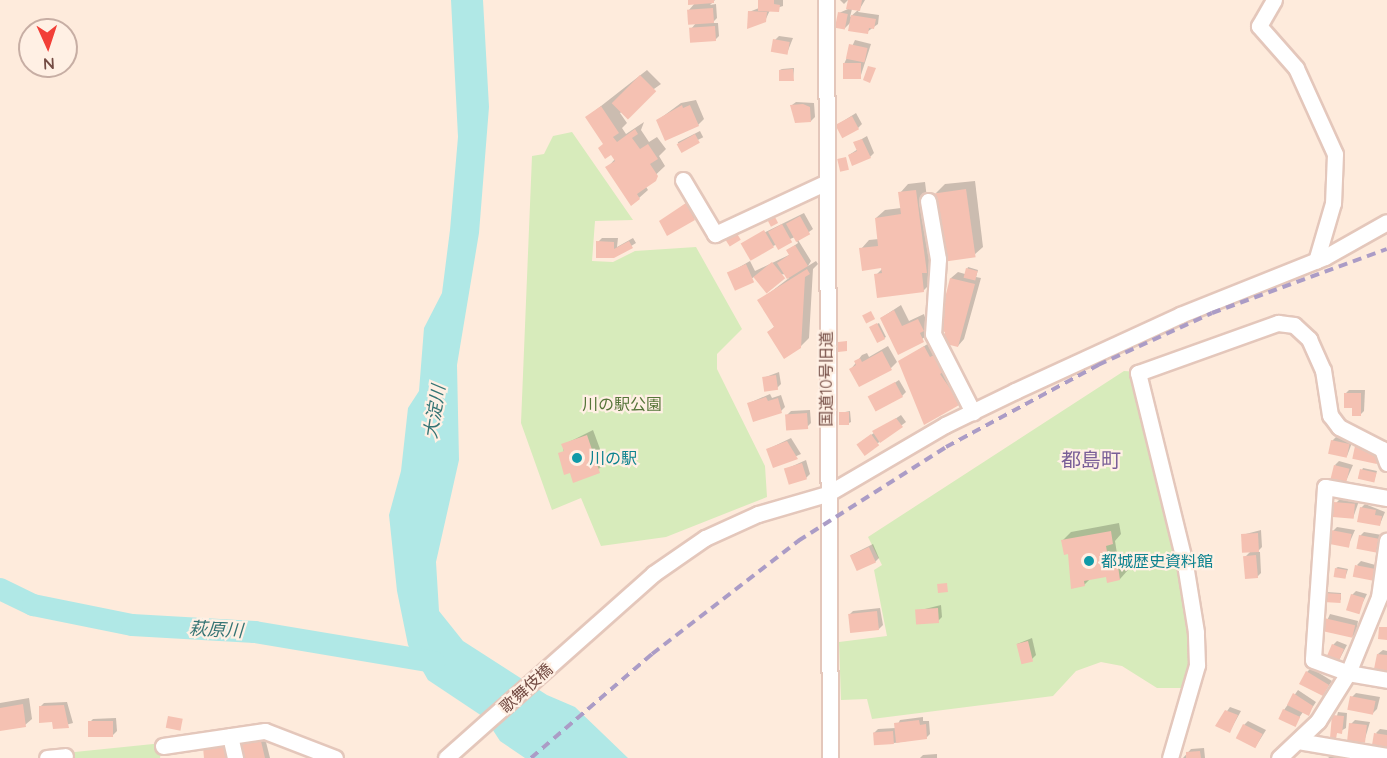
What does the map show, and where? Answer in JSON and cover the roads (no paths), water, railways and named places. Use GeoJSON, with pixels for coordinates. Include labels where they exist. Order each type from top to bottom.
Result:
{"type":"FeatureCollection","features":[{"type":"Feature","properties":{"kind":"street","name":"国道10号旧道"},"geometry":{"type":"LineString","coordinates":[[826,0],[825,183],[830,758]]}},
{"type":"Feature","properties":{"kind":"street"},"geometry":{"type":"LineString","coordinates":[[1274,0],[1259,26],[1296,68],[1335,154],[1333,203],[1316,261]]}},
{"type":"Feature","properties":{"kind":"street"},"geometry":{"type":"LineString","coordinates":[[683,180],[715,234],[825,183]]}},
{"type":"Feature","properties":{"kind":"street"},"geometry":{"type":"LineString","coordinates":[[928,201],[938,260],[933,334],[973,412]]}},
{"type":"Feature","properties":{"kind":"street","name":"歌舞伎橋"},"geometry":{"type":"LineString","coordinates":[[446,758],[660,568],[705,538],[758,514],[827,494],[973,412],[1180,315],[1316,261],[1387,222]]}},
{"type":"Feature","properties":{"kind":"street"},"geometry":{"type":"LineString","coordinates":[[1170,758],[1197,665],[1196,632],[1185,564],[1138,373],[1278,323],[1293,325],[1309,339],[1323,370],[1330,415],[1339,427],[1382,449],[1387,463]]}},
{"type":"Feature","properties":{"kind":"street"},"geometry":{"type":"LineString","coordinates":[[1387,498],[1324,487],[1313,660],[1348,674],[1387,680]]}},
{"type":"Feature","properties":{"kind":"street"},"geometry":{"type":"LineString","coordinates":[[1279,758],[1318,721],[1348,674],[1383,598],[1387,541]]}},
{"type":"Feature","properties":{"kind":"street"},"geometry":{"type":"LineString","coordinates":[[163,746],[265,732],[280,734],[335,758]]}},
{"type":"Feature","properties":{"kind":"street"},"geometry":{"type":"LineString","coordinates":[[230,736],[235,758]]}},
{"type":"Feature","properties":{"kind":"street"},"geometry":{"type":"LineString","coordinates":[[1299,741],[1387,756]]}},
{"type":"Feature","properties":{"kind":"water","name":"大淀川"},"geometry":{"type":"Polygon","coordinates":[[[451,0],[483,0],[489,107],[479,233],[457,365],[459,460],[436,562],[439,611],[463,641],[547,695],[575,707],[628,758],[525,758],[500,741],[485,718],[428,680],[408,645],[397,591],[389,515],[401,471],[408,408],[419,391],[424,328],[442,293],[450,230],[458,137],[451,0]]]}},
{"type":"Feature","properties":{"kind":"waterway","name":"萩原川"},"geometry":{"type":"LineString","coordinates":[[0,589],[33,605],[132,625],[255,632],[435,662]]}},
{"type":"Feature","properties":{"kind":"railway"},"geometry":{"type":"LineString","coordinates":[[531,758],[652,654],[798,541],[946,447],[1098,365],[1212,313],[1387,249]]}},
{"type":"Feature","properties":{"kind":"place","name":"川の駅"},"geometry":{"type":"Point","coordinates":[577,458]}},
{"type":"Feature","properties":{"kind":"place","name":"都城歴史資料館"},"geometry":{"type":"Point","coordinates":[1089,561]}},
{"type":"Feature","properties":{"kind":"district","name":"都島町"},"geometry":{"type":"Point","coordinates":[1091,459]}},
{"type":"Feature","properties":{"kind":"park label","name":"川の駅公園"},"geometry":{"type":"Point","coordinates":[622,404]}}]}
